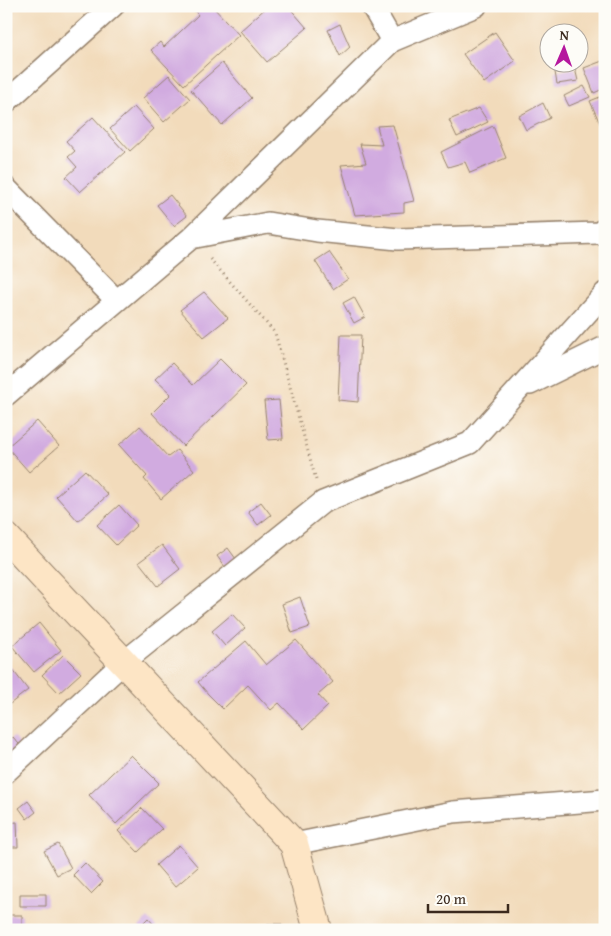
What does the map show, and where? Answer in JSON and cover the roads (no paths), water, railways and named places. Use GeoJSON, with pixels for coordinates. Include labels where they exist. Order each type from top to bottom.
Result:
{"type":"FeatureCollection","features":[{"type":"Feature","properties":{"kind":"street"},"geometry":{"type":"LineString","coordinates":[[6,102],[113,6]]}},
{"type":"Feature","properties":{"kind":"street"},"geometry":{"type":"LineString","coordinates":[[372,6],[392,41]]}},
{"type":"Feature","properties":{"kind":"street"},"geometry":{"type":"LineString","coordinates":[[6,395],[191,238],[392,41],[476,6]]}},
{"type":"Feature","properties":{"kind":"street"},"geometry":{"type":"LineString","coordinates":[[6,188],[117,301]]}},
{"type":"Feature","properties":{"kind":"street"},"geometry":{"type":"LineString","coordinates":[[191,238],[268,223],[317,231],[398,239],[602,233]]}},
{"type":"Feature","properties":{"kind":"street"},"geometry":{"type":"LineString","coordinates":[[6,772],[124,662],[322,502],[470,443],[605,292]]}},
{"type":"Feature","properties":{"kind":"street"},"geometry":{"type":"LineString","coordinates":[[518,390],[605,347]]}},
{"type":"Feature","properties":{"kind":"street"},"geometry":{"type":"LineString","coordinates":[[6,537],[294,844],[318,930]]}},
{"type":"Feature","properties":{"kind":"street"},"geometry":{"type":"LineString","coordinates":[[294,844],[453,812],[605,800]]}}]}
